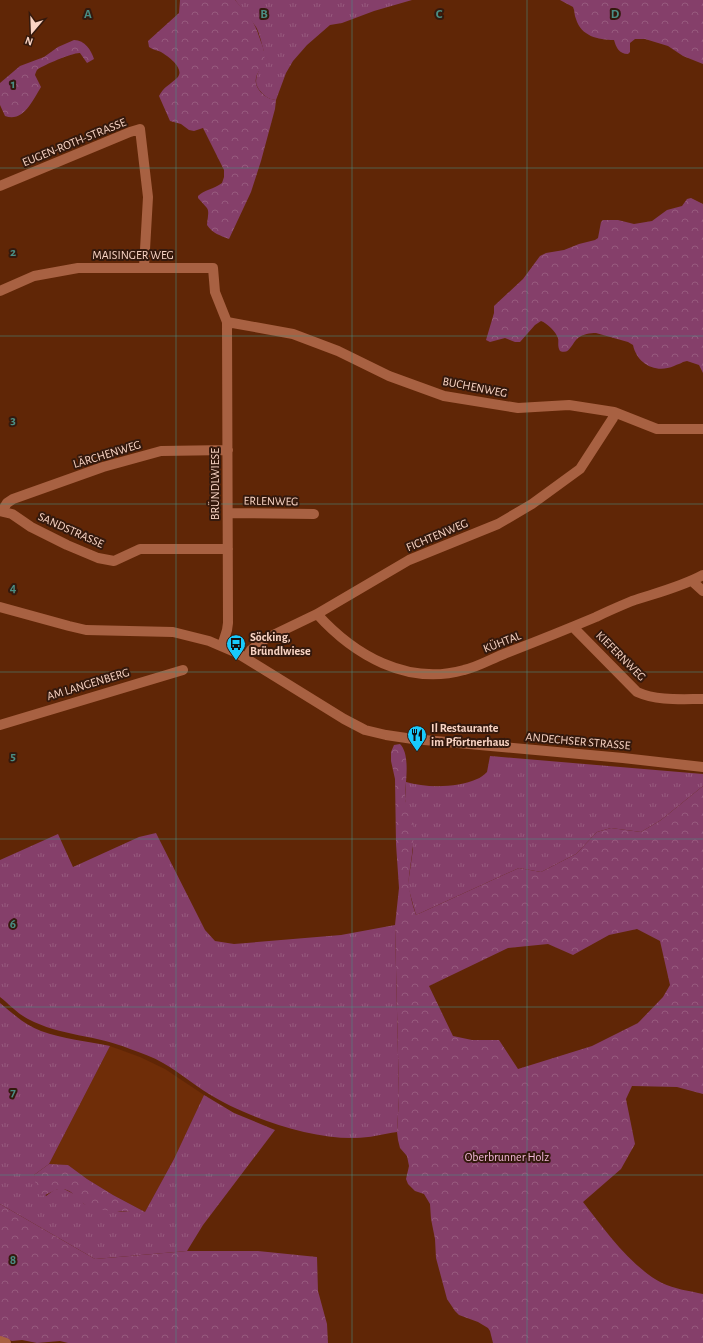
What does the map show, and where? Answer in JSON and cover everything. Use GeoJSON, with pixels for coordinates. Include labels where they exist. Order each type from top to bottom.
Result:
{"type":"FeatureCollection","features":[{"type":"Feature","properties":{"kind":"street","name":"EUGEN-ROTH-STRASSE"},"geometry":{"type":"LineString","coordinates":[[0,186],[140,129],[148,197],[144,267]]}},
{"type":"Feature","properties":{"kind":"street","name":"MAISINGER WEG"},"geometry":{"type":"LineString","coordinates":[[0,291],[34,276],[78,268],[214,268],[216,292],[228,322]]}},
{"type":"Feature","properties":{"kind":"street","name":"BUCHENWEG"},"geometry":{"type":"LineString","coordinates":[[228,322],[293,334],[338,351],[389,376],[444,396],[518,408],[569,405],[614,412],[656,429],[703,429]]}},
{"type":"Feature","properties":{"kind":"street","name":"BRÜNDLWIESE"},"geometry":{"type":"LineString","coordinates":[[222,646],[228,623],[228,322]]}},
{"type":"Feature","properties":{"kind":"street","name":"FICHTENWEG"},"geometry":{"type":"LineString","coordinates":[[246,658],[251,650],[265,639],[318,614],[409,560],[498,524],[532,504],[580,469],[613,418],[614,412]]}},
{"type":"Feature","properties":{"kind":"street","name":"LÄRCHENWEG"},"geometry":{"type":"LineString","coordinates":[[1,511],[7,503],[13,499],[103,467],[161,451],[228,450]]}},
{"type":"Feature","properties":{"kind":"street","name":"SANDSTRASSE"},"geometry":{"type":"LineString","coordinates":[[1,511],[12,514],[32,527],[67,545],[98,558],[114,561],[140,549],[228,549]]}},
{"type":"Feature","properties":{"kind":"street","name":"ERLENWEG"},"geometry":{"type":"LineString","coordinates":[[228,513],[314,514]]}},
{"type":"Feature","properties":{"kind":"street","name":"KÜHTAL"},"geometry":{"type":"LineString","coordinates":[[318,614],[330,628],[368,657],[393,668],[412,673],[448,673],[465,670],[573,627],[630,602],[692,581],[703,575]]}},
{"type":"Feature","properties":{"kind":"street"},"geometry":{"type":"LineString","coordinates":[[692,581],[703,591]]}},
{"type":"Feature","properties":{"kind":"street","name":"ANDECHSER STRASSE"},"geometry":{"type":"LineString","coordinates":[[0,607],[86,630],[173,632],[210,641],[246,658],[344,719],[365,730],[386,735],[428,741],[623,758],[703,767]]}},
{"type":"Feature","properties":{"kind":"street","name":"KIEFERNWEG"},"geometry":{"type":"LineString","coordinates":[[573,627],[637,692],[644,695],[662,698],[703,700]]}},
{"type":"Feature","properties":{"kind":"street","name":"AM LANGENBERG"},"geometry":{"type":"LineString","coordinates":[[0,725],[183,670]]}},
{"type":"Feature","properties":{"kind":"street"},"geometry":{"type":"LineString","coordinates":[[0,1341],[6,1343]]}},
{"type":"Feature","properties":{"kind":"shaded area"},"geometry":{"type":"Polygon","coordinates":[[[110,1046],[140,1057],[165,1069],[204,1095],[174,1159],[145,1212],[113,1195],[68,1165],[49,1164],[110,1046]]]}},
{"type":"Feature","properties":{"kind":"green space"},"geometry":{"type":"Polygon","coordinates":[[[180,0],[235,0],[253,22],[264,49],[263,63],[256,77],[258,89],[266,97],[276,100],[261,161],[251,192],[229,239],[217,234],[209,228],[207,225],[208,210],[198,198],[200,194],[222,183],[224,170],[203,128],[194,131],[189,130],[181,124],[170,121],[159,96],[165,88],[177,78],[179,71],[178,67],[168,56],[149,47],[148,41],[179,13],[180,0]]]}},
{"type":"Feature","properties":{"kind":"green space"},"geometry":{"type":"Polygon","coordinates":[[[235,0],[412,0],[374,11],[342,23],[330,25],[307,45],[293,61],[286,73],[276,100],[267,97],[258,87],[256,82],[263,61],[263,48],[256,27],[235,0]]]}},
{"type":"Feature","properties":{"kind":"green space"},"geometry":{"type":"Polygon","coordinates":[[[560,0],[703,0],[703,64],[683,56],[668,46],[645,39],[635,39],[630,43],[630,52],[628,54],[622,53],[617,48],[614,40],[596,38],[586,33],[578,25],[573,7],[560,0]]]}},
{"type":"Feature","properties":{"kind":"green space"},"geometry":{"type":"Polygon","coordinates":[[[74,40],[78,40],[87,46],[94,59],[87,63],[80,53],[77,53],[59,59],[38,69],[35,75],[41,87],[31,104],[17,116],[5,116],[0,105],[0,83],[20,66],[44,57],[58,47],[74,40]]]}},
{"type":"Feature","properties":{"kind":"green space"},"geometry":{"type":"Polygon","coordinates":[[[691,198],[703,204],[703,373],[699,365],[687,361],[661,369],[648,366],[635,352],[633,345],[628,342],[596,333],[578,338],[566,352],[563,352],[560,351],[558,338],[555,333],[541,321],[535,325],[520,342],[515,342],[505,338],[490,342],[486,340],[494,313],[494,306],[523,279],[540,256],[546,253],[564,250],[595,240],[598,238],[601,222],[603,220],[618,220],[634,224],[652,221],[667,210],[682,206],[687,199],[691,198]]]}},
{"type":"Feature","properties":{"kind":"green space","name":"Oberbrunner Holz"},"geometry":{"type":"Polygon","coordinates":[[[400,744],[405,755],[406,762],[405,798],[412,821],[414,837],[409,886],[416,915],[519,868],[541,872],[576,854],[597,832],[611,828],[641,832],[661,820],[703,786],[703,1094],[677,1087],[632,1086],[626,1099],[635,1144],[621,1169],[583,1202],[619,1247],[651,1276],[672,1287],[703,1294],[703,1343],[493,1343],[488,1328],[478,1322],[459,1315],[447,1299],[436,1258],[430,1204],[424,1194],[415,1191],[408,1184],[406,1179],[409,1166],[407,1156],[400,1148],[397,1132],[399,1097],[395,925],[399,888],[396,844],[395,779],[391,761],[391,752],[394,745],[400,744]],[[637,929],[609,935],[573,955],[548,944],[508,948],[429,986],[453,1036],[472,1040],[499,1040],[518,1069],[592,1046],[638,1023],[663,997],[670,985],[660,941],[637,929]]]}},
{"type":"Feature","properties":{"kind":"green space"},"geometry":{"type":"Polygon","coordinates":[[[490,756],[703,774],[703,786],[661,820],[641,832],[611,828],[597,832],[576,854],[541,872],[519,868],[416,915],[409,890],[409,877],[413,849],[405,799],[406,782],[442,786],[469,782],[479,778],[487,772],[490,756]]]}},
{"type":"Feature","properties":{"kind":"green space"},"geometry":{"type":"Polygon","coordinates":[[[156,833],[205,930],[215,941],[234,944],[341,935],[395,925],[399,1097],[397,1132],[360,1138],[337,1137],[318,1135],[279,1125],[224,1103],[155,1059],[117,1044],[40,1025],[28,1019],[0,997],[0,860],[58,834],[73,867],[139,837],[156,833]]]}},
{"type":"Feature","properties":{"kind":"green space"},"geometry":{"type":"Polygon","coordinates":[[[0,1003],[24,1022],[41,1031],[66,1038],[110,1046],[49,1164],[34,1175],[46,1196],[54,1190],[62,1188],[76,1195],[84,1204],[122,1212],[145,1212],[174,1159],[204,1095],[234,1113],[275,1130],[203,1225],[187,1251],[95,1259],[0,1204],[0,1003]]]}},
{"type":"Feature","properties":{"kind":"green space"},"geometry":{"type":"Polygon","coordinates":[[[49,1164],[68,1165],[113,1195],[145,1212],[113,1211],[89,1207],[65,1189],[58,1189],[41,1196],[37,1192],[34,1175],[49,1164]]]}},
{"type":"Feature","properties":{"kind":"green space"},"geometry":{"type":"Polygon","coordinates":[[[0,1204],[95,1259],[187,1251],[258,1251],[317,1257],[318,1291],[327,1324],[328,1343],[68,1343],[60,1341],[37,1343],[22,1340],[12,1341],[0,1337],[0,1204]]]}},
{"type":"Feature","properties":{"kind":"place","name":"Söcking, Bründlwiese"},"geometry":{"type":"Point","coordinates":[236,661]}},
{"type":"Feature","properties":{"kind":"place","name":"Il Restaurante im Pförtnerhaus"},"geometry":{"type":"Point","coordinates":[417,752]}}]}
